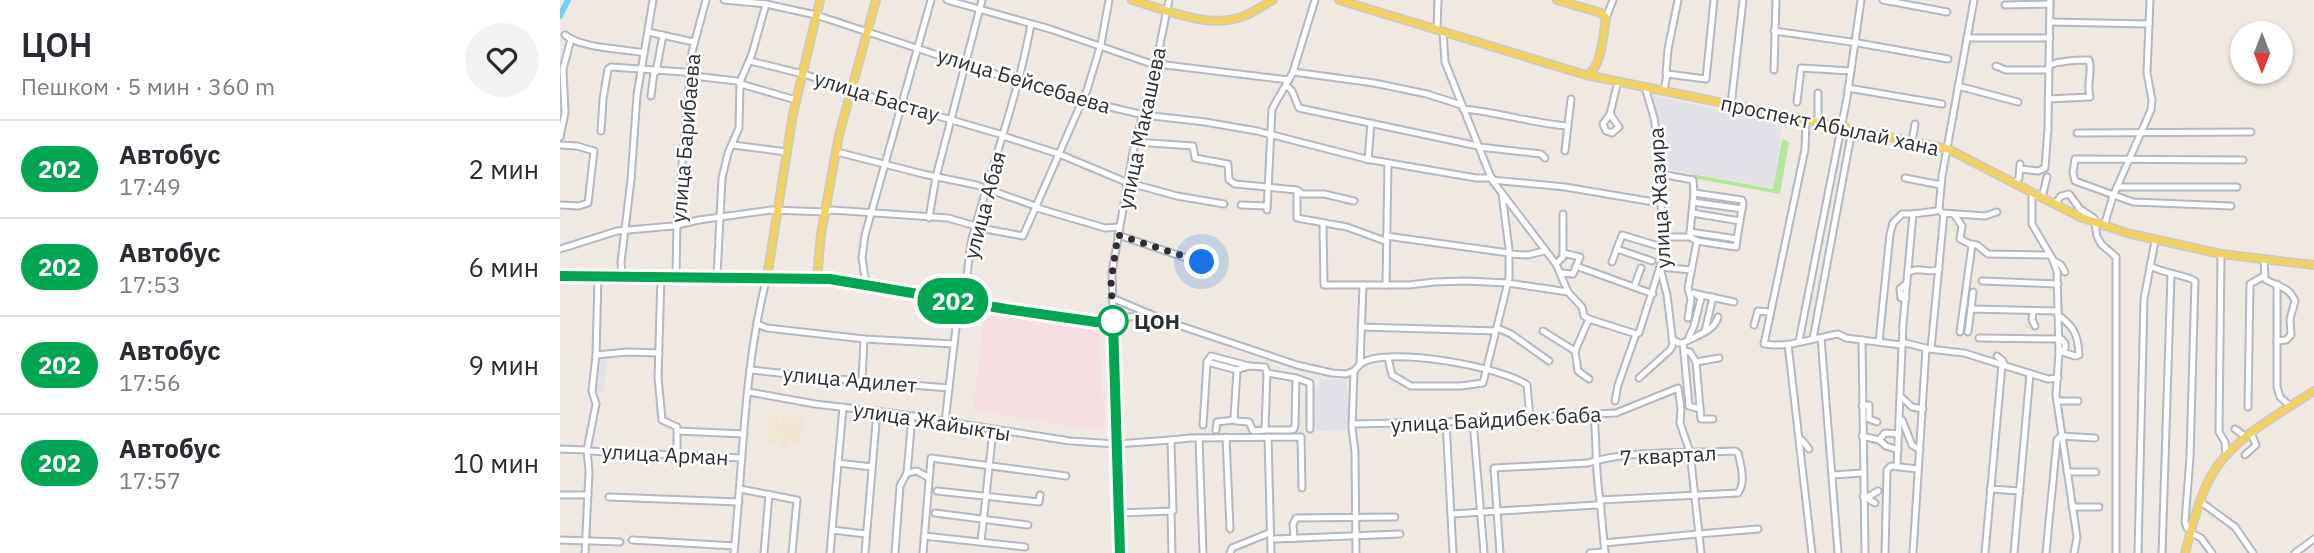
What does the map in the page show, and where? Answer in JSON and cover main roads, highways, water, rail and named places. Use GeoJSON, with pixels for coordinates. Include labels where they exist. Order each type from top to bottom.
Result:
{"type":"FeatureCollection","features":[{"type":"Feature","properties":{"kind":"main road"},"geometry":{"type":"LineString","coordinates":[[767,277],[796,100],[820,0]]}},
{"type":"Feature","properties":{"kind":"main road"},"geometry":{"type":"LineString","coordinates":[[560,276],[817,278],[836,152],[876,0]]}},
{"type":"Feature","properties":{"kind":"main road"},"geometry":{"type":"LineString","coordinates":[[1132,0],[1199,19],[1226,20],[1242,17],[1273,0]]}},
{"type":"Feature","properties":{"kind":"main road","name":"проспект Абылай хана"},"geometry":{"type":"LineString","coordinates":[[1339,0],[1588,75],[1948,149],[2095,224],[2221,254],[2314,265]]}},
{"type":"Feature","properties":{"kind":"main road"},"geometry":{"type":"LineString","coordinates":[[1557,0],[1606,14],[1597,63],[1594,71],[1588,75]]}},
{"type":"Feature","properties":{"kind":"main road"},"geometry":{"type":"LineString","coordinates":[[1597,63],[1605,73],[1619,81]]}},
{"type":"Feature","properties":{"kind":"main road"},"geometry":{"type":"LineString","coordinates":[[2185,553],[2189,530],[2213,474],[2226,456],[2249,435],[2314,391]]}},
{"type":"Feature","properties":{"kind":"waterway"},"geometry":{"type":"LineString","coordinates":[[560,16],[568,0]]}},
{"type":"Feature","properties":{"kind":"place","name":"ЦОН"},"geometry":{"type":"Point","coordinates":[1113,321]}}]}
